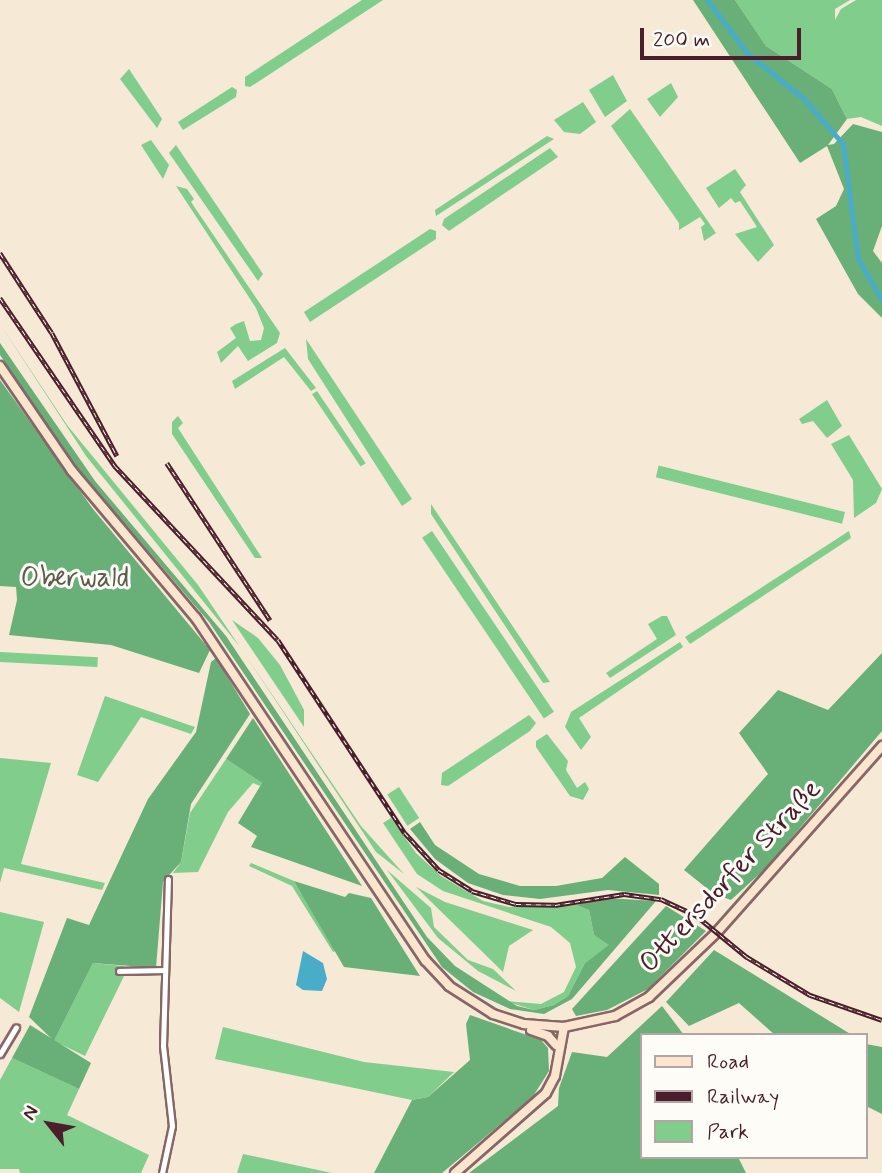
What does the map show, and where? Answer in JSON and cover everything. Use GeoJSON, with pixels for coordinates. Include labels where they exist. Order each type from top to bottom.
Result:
{"type":"FeatureCollection","features":[{"type":"Feature","properties":{"kind":"street"},"geometry":{"type":"LineString","coordinates":[[0,366],[72,471],[203,628],[425,960],[464,998],[506,1020],[544,1034],[556,1045]]}},
{"type":"Feature","properties":{"kind":"street","name":"Ottersdorfer Straße"},"geometry":{"type":"LineString","coordinates":[[561,1028],[615,1016],[672,978],[882,746]]}},
{"type":"Feature","properties":{"kind":"street"},"geometry":{"type":"LineString","coordinates":[[162,1173],[172,1126],[163,1045],[168,879]]}},
{"type":"Feature","properties":{"kind":"street"},"geometry":{"type":"LineString","coordinates":[[119,971],[164,970]]}},
{"type":"Feature","properties":{"kind":"street"},"geometry":{"type":"LineString","coordinates":[[506,1020],[561,1028]]}},
{"type":"Feature","properties":{"kind":"street"},"geometry":{"type":"LineString","coordinates":[[0,1054],[3,1044],[16,1027]]}},
{"type":"Feature","properties":{"kind":"street"},"geometry":{"type":"LineString","coordinates":[[558,1058],[556,1045],[561,1028]]}},
{"type":"Feature","properties":{"kind":"street"},"geometry":{"type":"LineString","coordinates":[[455,1173],[539,1102],[555,1076],[561,1028]]}},
{"type":"Feature","properties":{"kind":"green space"},"geometry":{"type":"Polygon","coordinates":[[[362,0],[383,0],[250,87],[245,86],[245,77],[362,0]]]}},
{"type":"Feature","properties":{"kind":"green space"},"geometry":{"type":"Polygon","coordinates":[[[693,0],[735,0],[766,46],[832,89],[847,119],[828,145],[834,144],[853,124],[882,132],[882,226],[873,251],[882,263],[882,318],[858,294],[816,219],[836,206],[844,189],[827,146],[800,163],[693,0]]]}},
{"type":"Feature","properties":{"kind":"green space"},"geometry":{"type":"Polygon","coordinates":[[[735,0],[850,0],[835,9],[835,20],[841,9],[856,0],[882,0],[882,126],[861,117],[847,119],[832,89],[766,46],[735,0]]]}},
{"type":"Feature","properties":{"kind":"green space"},"geometry":{"type":"Polygon","coordinates":[[[129,69],[162,119],[157,128],[120,79],[129,69]]]}},
{"type":"Feature","properties":{"kind":"green space"},"geometry":{"type":"Polygon","coordinates":[[[613,75],[627,101],[605,117],[589,90],[613,75]]]}},
{"type":"Feature","properties":{"kind":"green space"},"geometry":{"type":"Polygon","coordinates":[[[671,83],[678,97],[660,117],[647,99],[671,83]]]}},
{"type":"Feature","properties":{"kind":"green space"},"geometry":{"type":"Polygon","coordinates":[[[232,87],[237,90],[236,97],[183,130],[178,122],[232,87]]]}},
{"type":"Feature","properties":{"kind":"green space"},"geometry":{"type":"Polygon","coordinates":[[[583,102],[596,122],[580,134],[564,132],[554,120],[583,102]]]}},
{"type":"Feature","properties":{"kind":"green space"},"geometry":{"type":"Polygon","coordinates":[[[630,109],[716,233],[704,241],[701,227],[705,224],[700,217],[679,230],[679,223],[611,126],[630,109]]]}},
{"type":"Feature","properties":{"kind":"green space"},"geometry":{"type":"Polygon","coordinates":[[[547,136],[554,139],[436,216],[435,210],[547,136]]]}},
{"type":"Feature","properties":{"kind":"green space"},"geometry":{"type":"Polygon","coordinates":[[[151,140],[169,165],[163,179],[141,145],[151,140]]]}},
{"type":"Feature","properties":{"kind":"green space"},"geometry":{"type":"Polygon","coordinates":[[[176,145],[263,274],[258,281],[169,153],[176,145]]]}},
{"type":"Feature","properties":{"kind":"green space"},"geometry":{"type":"Polygon","coordinates":[[[550,148],[558,157],[449,231],[442,225],[444,219],[550,148]]]}},
{"type":"Feature","properties":{"kind":"green space"},"geometry":{"type":"Polygon","coordinates":[[[735,169],[746,185],[740,192],[774,245],[758,262],[735,234],[757,227],[740,201],[735,203],[731,198],[719,208],[706,188],[735,169]]]}},
{"type":"Feature","properties":{"kind":"green space"},"geometry":{"type":"Polygon","coordinates":[[[176,186],[187,189],[194,199],[191,202],[280,333],[277,343],[248,361],[238,346],[221,363],[217,352],[236,338],[230,328],[244,321],[250,341],[261,340],[264,328],[256,308],[176,186]]]}},
{"type":"Feature","properties":{"kind":"green space"},"geometry":{"type":"Polygon","coordinates":[[[430,229],[436,231],[436,239],[310,322],[304,312],[430,229]]]}},
{"type":"Feature","properties":{"kind":"green space"},"geometry":{"type":"Polygon","coordinates":[[[0,324],[67,425],[198,585],[240,646],[86,456],[0,324]]]}},
{"type":"Feature","properties":{"kind":"green space"},"geometry":{"type":"Polygon","coordinates":[[[306,339],[412,499],[402,506],[308,359],[306,339]]]}},
{"type":"Feature","properties":{"kind":"green space"},"geometry":{"type":"Polygon","coordinates":[[[0,343],[95,481],[226,636],[427,937],[455,966],[517,1006],[534,1010],[554,1005],[568,996],[585,963],[609,945],[594,935],[589,910],[576,905],[607,898],[656,901],[572,999],[544,1014],[510,1009],[473,992],[442,967],[209,622],[72,462],[0,355],[0,343]]]}},
{"type":"Feature","properties":{"kind":"green space"},"geometry":{"type":"Polygon","coordinates":[[[285,348],[316,388],[311,391],[284,357],[235,389],[232,381],[285,348]]]}},
{"type":"Feature","properties":{"kind":"green space","name":"Oberwald"},"geometry":{"type":"Polygon","coordinates":[[[0,380],[93,509],[210,650],[199,673],[111,645],[9,635],[17,600],[16,587],[0,586],[0,380]]]}},
{"type":"Feature","properties":{"kind":"green space"},"geometry":{"type":"Polygon","coordinates":[[[317,391],[366,463],[361,466],[312,394],[317,391]]]}},
{"type":"Feature","properties":{"kind":"green space"},"geometry":{"type":"Polygon","coordinates":[[[827,400],[842,426],[827,438],[813,421],[802,424],[799,419],[827,400]]]}},
{"type":"Feature","properties":{"kind":"green space"},"geometry":{"type":"Polygon","coordinates":[[[178,416],[183,423],[178,428],[262,558],[255,558],[172,434],[172,422],[178,416]]]}},
{"type":"Feature","properties":{"kind":"green space"},"geometry":{"type":"Polygon","coordinates":[[[849,435],[882,489],[876,503],[854,518],[853,480],[831,444],[849,435]]]}},
{"type":"Feature","properties":{"kind":"green space"},"geometry":{"type":"Polygon","coordinates":[[[659,466],[845,512],[842,524],[656,477],[659,466]]]}},
{"type":"Feature","properties":{"kind":"green space"},"geometry":{"type":"Polygon","coordinates":[[[431,504],[550,682],[543,683],[431,514],[431,504]]]}},
{"type":"Feature","properties":{"kind":"green space"},"geometry":{"type":"Polygon","coordinates":[[[432,531],[554,712],[544,718],[422,538],[432,531]]]}},
{"type":"Feature","properties":{"kind":"green space"},"geometry":{"type":"Polygon","coordinates":[[[849,531],[851,538],[690,644],[685,637],[849,531]]]}},
{"type":"Feature","properties":{"kind":"green space"},"geometry":{"type":"Polygon","coordinates":[[[667,616],[676,635],[610,678],[606,673],[657,639],[648,624],[667,616]]]}},
{"type":"Feature","properties":{"kind":"green space"},"geometry":{"type":"Polygon","coordinates":[[[232,620],[258,638],[280,665],[304,710],[304,727],[232,620]]]}},
{"type":"Feature","properties":{"kind":"green space"},"geometry":{"type":"Polygon","coordinates":[[[680,642],[683,647],[579,718],[591,737],[581,750],[565,727],[571,712],[680,642]]]}},
{"type":"Feature","properties":{"kind":"green space"},"geometry":{"type":"Polygon","coordinates":[[[0,652],[98,657],[97,667],[0,662],[0,652]]]}},
{"type":"Feature","properties":{"kind":"green space"},"geometry":{"type":"Polygon","coordinates":[[[243,652],[361,826],[404,874],[376,852],[243,652]]]}},
{"type":"Feature","properties":{"kind":"green space"},"geometry":{"type":"Polygon","coordinates":[[[882,653],[882,731],[766,868],[731,900],[714,894],[684,870],[768,774],[739,733],[778,690],[828,710],[882,653]]]}},
{"type":"Feature","properties":{"kind":"green space"},"geometry":{"type":"Polygon","coordinates":[[[216,658],[250,714],[191,804],[181,862],[163,882],[156,968],[93,963],[54,1041],[29,1017],[67,918],[89,925],[148,799],[196,732],[211,662],[216,658]]]}},
{"type":"Feature","properties":{"kind":"green space"},"geometry":{"type":"Polygon","coordinates":[[[105,696],[195,727],[191,734],[141,717],[98,782],[77,775],[105,696]]]}},
{"type":"Feature","properties":{"kind":"green space"},"geometry":{"type":"Polygon","coordinates":[[[529,715],[536,723],[530,731],[448,786],[441,785],[442,773],[529,715]]]}},
{"type":"Feature","properties":{"kind":"green space"},"geometry":{"type":"Polygon","coordinates":[[[253,718],[362,886],[251,847],[257,836],[238,823],[262,783],[226,759],[253,718]]]}},
{"type":"Feature","properties":{"kind":"green space"},"geometry":{"type":"Polygon","coordinates":[[[547,734],[568,761],[566,770],[577,788],[585,782],[589,789],[583,800],[570,796],[536,747],[536,741],[547,734]]]}},
{"type":"Feature","properties":{"kind":"green space"},"geometry":{"type":"Polygon","coordinates":[[[0,758],[51,763],[21,864],[105,883],[102,890],[4,868],[0,883],[0,758]]]}},
{"type":"Feature","properties":{"kind":"green space"},"geometry":{"type":"Polygon","coordinates":[[[226,759],[262,783],[260,786],[253,783],[228,812],[198,872],[173,873],[181,862],[190,813],[226,759]]]}},
{"type":"Feature","properties":{"kind":"green space"},"geometry":{"type":"Polygon","coordinates":[[[399,787],[419,818],[407,826],[387,795],[399,787]]]}},
{"type":"Feature","properties":{"kind":"green space"},"geometry":{"type":"Polygon","coordinates":[[[391,818],[416,853],[441,876],[483,901],[509,907],[576,905],[589,910],[594,935],[610,945],[585,963],[568,996],[554,1005],[534,1010],[505,1001],[541,1004],[564,992],[576,967],[570,943],[551,927],[443,891],[417,874],[383,823],[391,818]]]}},
{"type":"Feature","properties":{"kind":"green space"},"geometry":{"type":"Polygon","coordinates":[[[420,822],[435,845],[479,874],[520,886],[556,886],[602,878],[625,857],[659,884],[659,895],[608,890],[540,899],[503,895],[468,883],[435,859],[410,829],[420,822]]]}},
{"type":"Feature","properties":{"kind":"green space"},"geometry":{"type":"Polygon","coordinates":[[[251,863],[294,881],[337,950],[333,952],[292,886],[249,866],[251,863]]]}},
{"type":"Feature","properties":{"kind":"green space"},"geometry":{"type":"Polygon","coordinates":[[[387,870],[431,908],[434,927],[468,960],[493,969],[516,991],[478,971],[438,938],[387,870]]]}},
{"type":"Feature","properties":{"kind":"green space"},"geometry":{"type":"Polygon","coordinates":[[[294,881],[345,897],[349,893],[371,898],[420,976],[344,967],[294,881]]]}},
{"type":"Feature","properties":{"kind":"green space"},"geometry":{"type":"Polygon","coordinates":[[[416,887],[445,902],[533,930],[509,946],[503,972],[416,887]]]}},
{"type":"Feature","properties":{"kind":"green space"},"geometry":{"type":"Polygon","coordinates":[[[666,906],[706,931],[648,989],[607,1010],[576,1016],[572,1009],[666,906]]]}},
{"type":"Feature","properties":{"kind":"green space"},"geometry":{"type":"Polygon","coordinates":[[[0,912],[44,922],[19,1012],[0,998],[0,912]]]}},
{"type":"Feature","properties":{"kind":"green space"},"geometry":{"type":"Polygon","coordinates":[[[714,950],[849,1033],[773,1033],[739,1003],[689,1026],[666,1002],[714,950]]]}},
{"type":"Feature","properties":{"kind":"green space"},"geometry":{"type":"Polygon","coordinates":[[[93,963],[124,966],[124,976],[85,1056],[54,1041],[93,963]]]}},
{"type":"Feature","properties":{"kind":"green space"},"geometry":{"type":"Polygon","coordinates":[[[662,1006],[682,1033],[640,1033],[640,1159],[739,1159],[746,1173],[469,1173],[558,1106],[559,1088],[572,1052],[607,1057],[662,1006]]]}},
{"type":"Feature","properties":{"kind":"green space"},"geometry":{"type":"Polygon","coordinates":[[[470,1015],[541,1040],[548,1048],[549,1071],[532,1098],[442,1173],[374,1173],[412,1100],[428,1097],[470,1060],[466,1024],[470,1015]]]}},
{"type":"Feature","properties":{"kind":"green space"},"geometry":{"type":"Polygon","coordinates":[[[30,1025],[91,1063],[79,1089],[12,1058],[30,1025]]]}},
{"type":"Feature","properties":{"kind":"green space"},"geometry":{"type":"Polygon","coordinates":[[[223,1027],[364,1062],[454,1072],[428,1097],[412,1100],[215,1059],[223,1027]]]}},
{"type":"Feature","properties":{"kind":"green space"},"geometry":{"type":"Polygon","coordinates":[[[868,1044],[882,1047],[882,1114],[868,1107],[868,1044]]]}},
{"type":"Feature","properties":{"kind":"green space"},"geometry":{"type":"Polygon","coordinates":[[[12,1058],[79,1089],[67,1115],[149,1155],[141,1173],[20,1173],[19,1169],[0,1169],[0,1080],[12,1058]]]}},
{"type":"Feature","properties":{"kind":"green space"},"geometry":{"type":"Polygon","coordinates":[[[243,1154],[332,1173],[237,1173],[243,1154]]]}},
{"type":"Feature","properties":{"kind":"water"},"geometry":{"type":"Polygon","coordinates":[[[303,951],[323,963],[327,979],[322,991],[303,990],[296,985],[303,951]]]}},
{"type":"Feature","properties":{"kind":"waterway"},"geometry":{"type":"LineString","coordinates":[[707,0],[748,54],[803,98],[843,144],[858,259],[882,300]]}},
{"type":"Feature","properties":{"kind":"railway"},"geometry":{"type":"LineString","coordinates":[[0,253],[52,333],[117,456]]}},
{"type":"Feature","properties":{"kind":"railway"},"geometry":{"type":"LineString","coordinates":[[0,298],[115,466],[278,640],[405,833],[439,870],[472,891],[516,904],[555,905],[624,894],[661,899],[697,916],[747,957],[810,995],[882,1020]]}},
{"type":"Feature","properties":{"kind":"railway"},"geometry":{"type":"LineString","coordinates":[[167,463],[270,620]]}}]}
